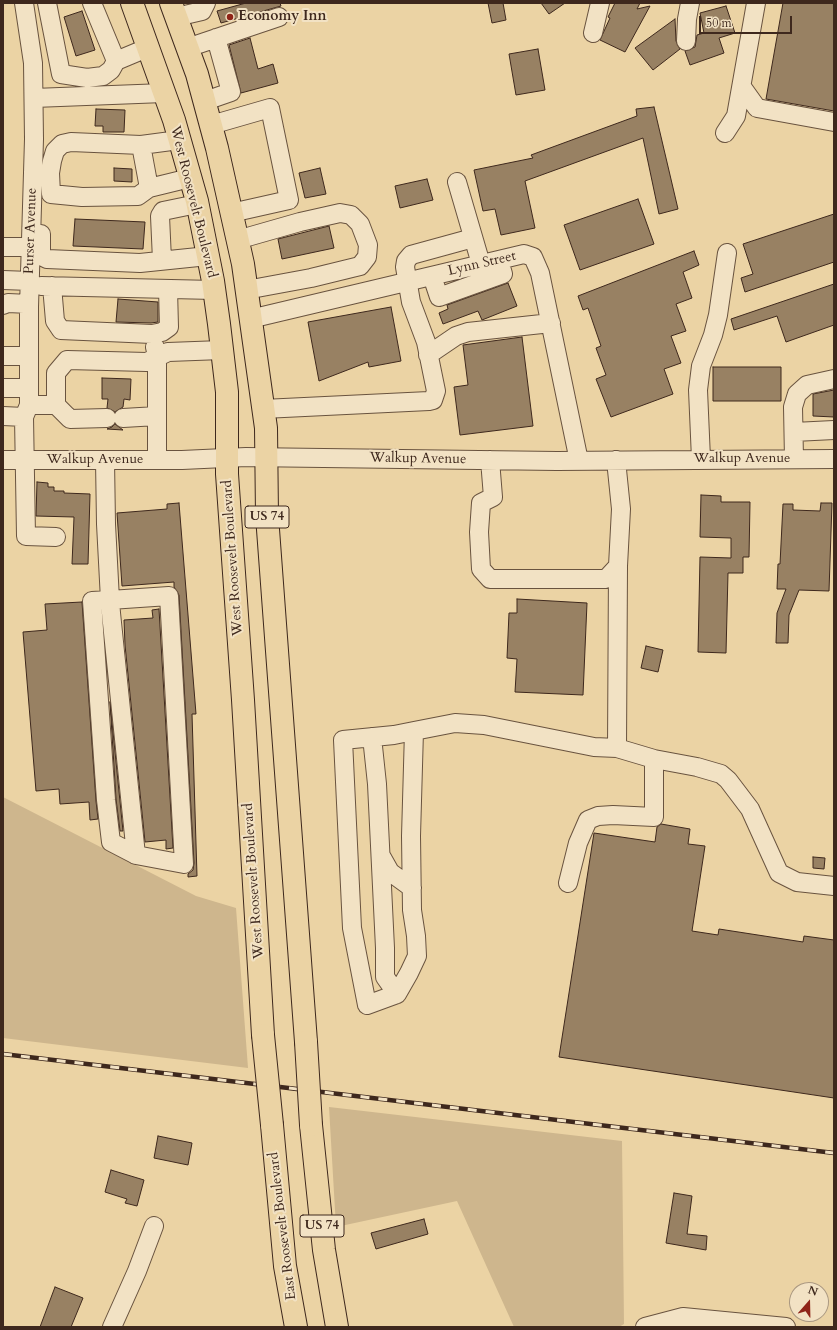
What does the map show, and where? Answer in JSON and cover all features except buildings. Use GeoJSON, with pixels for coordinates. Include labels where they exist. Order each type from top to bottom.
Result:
{"type":"FeatureCollection","features":[{"type":"Feature","properties":{"kind":"highway","name":"West Roosevelt Boulevard"},"geometry":{"type":"LineString","coordinates":[[132,3],[180,140],[197,204],[214,290],[222,350],[227,392],[227,458],[264,1035],[272,1125]]}},
{"type":"Feature","properties":{"kind":"highway","name":"US 74"},"geometry":{"type":"LineString","coordinates":[[173,10],[205,101],[232,213],[246,290],[266,428],[267,516],[311,1125],[324,1250],[337,1327]]}},
{"type":"Feature","properties":{"kind":"highway","name":"East Roosevelt Boulevard"},"geometry":{"type":"LineString","coordinates":[[272,1125],[284,1266],[296,1327]]}},
{"type":"Feature","properties":{"kind":"street","name":"Purser Avenue"},"geometry":{"type":"LineString","coordinates":[[24,3],[33,75],[41,172],[32,194],[29,290],[29,356],[24,460],[26,536],[56,537]]}},
{"type":"Feature","properties":{"kind":"street"},"geometry":{"type":"LineString","coordinates":[[47,3],[61,74]]}},
{"type":"Feature","properties":{"kind":"street"},"geometry":{"type":"LineString","coordinates":[[92,3],[116,61]]}},
{"type":"Feature","properties":{"kind":"street"},"geometry":{"type":"LineString","coordinates":[[173,10],[202,11],[206,3]]}},
{"type":"Feature","properties":{"kind":"street"},"geometry":{"type":"LineString","coordinates":[[593,33],[600,3]]}},
{"type":"Feature","properties":{"kind":"street"},"geometry":{"type":"LineString","coordinates":[[686,42],[687,19],[690,3]]}},
{"type":"Feature","properties":{"kind":"street"},"geometry":{"type":"LineString","coordinates":[[725,133],[736,116],[756,3]]}},
{"type":"Feature","properties":{"kind":"street"},"geometry":{"type":"LineString","coordinates":[[187,48],[279,17]]}},
{"type":"Feature","properties":{"kind":"street"},"geometry":{"type":"LineString","coordinates":[[205,101],[231,92],[216,38]]}},
{"type":"Feature","properties":{"kind":"street"},"geometry":{"type":"LineString","coordinates":[[33,75],[61,74],[87,78],[103,76],[111,70],[116,61],[147,48]]}},
{"type":"Feature","properties":{"kind":"street"},"geometry":{"type":"LineString","coordinates":[[742,86],[758,108],[834,122]]}},
{"type":"Feature","properties":{"kind":"street"},"geometry":{"type":"LineString","coordinates":[[34,98],[164,93]]}},
{"type":"Feature","properties":{"kind":"street"},"geometry":{"type":"LineString","coordinates":[[211,125],[270,108],[289,200],[232,213]]}},
{"type":"Feature","properties":{"kind":"street"},"geometry":{"type":"LineString","coordinates":[[51,194],[41,172],[55,151],[62,144],[71,142],[141,145],[180,140]]}},
{"type":"Feature","properties":{"kind":"street"},"geometry":{"type":"LineString","coordinates":[[141,145],[149,188]]}},
{"type":"Feature","properties":{"kind":"street"},"geometry":{"type":"LineString","coordinates":[[32,194],[98,197],[138,196],[149,188],[190,178]]}},
{"type":"Feature","properties":{"kind":"street"},"geometry":{"type":"LineString","coordinates":[[457,182],[481,264]]}},
{"type":"Feature","properties":{"kind":"street"},"geometry":{"type":"LineString","coordinates":[[162,260],[160,216],[163,211],[197,204]]}},
{"type":"Feature","properties":{"kind":"street"},"geometry":{"type":"LineString","coordinates":[[238,240],[300,222],[340,214],[351,215],[360,224],[368,245],[367,257],[360,266],[308,279],[246,290]]}},
{"type":"Feature","properties":{"kind":"street"},"geometry":{"type":"LineString","coordinates":[[3,247],[31,239],[42,232],[41,256],[47,259],[140,263],[208,256]]}},
{"type":"Feature","properties":{"kind":"street"},"geometry":{"type":"LineString","coordinates":[[263,409],[433,400],[436,391],[428,355],[411,302],[409,281],[405,267],[406,261],[411,255],[474,238]]}},
{"type":"Feature","properties":{"kind":"street"},"geometry":{"type":"LineString","coordinates":[[701,459],[698,390],[701,366],[713,335],[718,315],[727,253]]}},
{"type":"Feature","properties":{"kind":"street","name":"Lynn Street"},"geometry":{"type":"LineString","coordinates":[[250,319],[524,254],[533,257],[540,273],[545,324],[572,430],[578,461]]}},
{"type":"Feature","properties":{"kind":"street"},"geometry":{"type":"LineString","coordinates":[[432,276],[439,297],[504,274],[498,260]]}},
{"type":"Feature","properties":{"kind":"street"},"geometry":{"type":"LineString","coordinates":[[308,279],[313,304]]}},
{"type":"Feature","properties":{"kind":"street"},"geometry":{"type":"LineString","coordinates":[[3,280],[29,290]]}},
{"type":"Feature","properties":{"kind":"street"},"geometry":{"type":"LineString","coordinates":[[52,286],[55,322],[61,330],[152,334],[162,332],[169,327],[168,289]]}},
{"type":"Feature","properties":{"kind":"street"},"geometry":{"type":"LineString","coordinates":[[3,305],[29,290],[52,286],[214,290]]}},
{"type":"Feature","properties":{"kind":"street"},"geometry":{"type":"LineString","coordinates":[[428,355],[456,336],[468,332],[545,324]]}},
{"type":"Feature","properties":{"kind":"street"},"geometry":{"type":"LineString","coordinates":[[152,334],[157,356],[157,460]]}},
{"type":"Feature","properties":{"kind":"street"},"geometry":{"type":"LineString","coordinates":[[56,405],[56,373],[67,360],[147,362],[168,352],[222,350]]}},
{"type":"Feature","properties":{"kind":"street"},"geometry":{"type":"LineString","coordinates":[[3,356],[29,356]]}},
{"type":"Feature","properties":{"kind":"street"},"geometry":{"type":"LineString","coordinates":[[794,459],[793,407],[797,394],[807,385],[834,379]]}},
{"type":"Feature","properties":{"kind":"street"},"geometry":{"type":"LineString","coordinates":[[3,388],[27,403],[56,405],[70,419],[157,416]]}},
{"type":"Feature","properties":{"kind":"street"},"geometry":{"type":"LineString","coordinates":[[3,416],[27,403]]}},
{"type":"Feature","properties":{"kind":"street"},"geometry":{"type":"LineString","coordinates":[[794,432],[834,430]]}},
{"type":"Feature","properties":{"kind":"street","name":"Walkup Avenue"},"geometry":{"type":"LineString","coordinates":[[3,460],[157,460],[266,457],[578,461],[834,459]]}},
{"type":"Feature","properties":{"kind":"street"},"geometry":{"type":"LineString","coordinates":[[105,460],[106,524],[110,600],[136,855]]}},
{"type":"Feature","properties":{"kind":"street"},"geometry":{"type":"LineString","coordinates":[[490,460],[493,497],[481,502],[479,532],[481,569],[490,579],[606,579],[618,566]]}},
{"type":"Feature","properties":{"kind":"street"},"geometry":{"type":"LineString","coordinates":[[616,460],[621,509],[618,566],[617,748]]}},
{"type":"Feature","properties":{"kind":"street"},"geometry":{"type":"LineString","coordinates":[[169,596],[184,864],[136,855],[111,842],[106,800],[92,601],[110,600],[169,596]]}},
{"type":"Feature","properties":{"kind":"street"},"geometry":{"type":"LineString","coordinates":[[414,731],[411,836],[412,888],[417,956],[410,973],[398,994],[367,1005],[352,928],[343,740],[414,731],[455,723],[484,725],[594,747],[617,748],[654,759],[697,767],[721,774],[728,780],[750,809],[779,873],[797,882],[834,886]]}},
{"type":"Feature","properties":{"kind":"street"},"geometry":{"type":"LineString","coordinates":[[372,737],[377,784],[381,856],[385,977],[398,994]]}},
{"type":"Feature","properties":{"kind":"street"},"geometry":{"type":"LineString","coordinates":[[568,883],[578,843],[588,820],[598,816],[613,815],[654,817],[654,759]]}},
{"type":"Feature","properties":{"kind":"street"},"geometry":{"type":"LineString","coordinates":[[381,856],[390,872],[412,888]]}},
{"type":"Feature","properties":{"kind":"street"},"geometry":{"type":"LineString","coordinates":[[112,1327],[137,1271],[154,1226]]}},
{"type":"Feature","properties":{"kind":"street"},"geometry":{"type":"LineString","coordinates":[[645,1327],[683,1317],[786,1327]]}},
{"type":"Feature","properties":{"kind":"shaded area"},"geometry":{"type":"Polygon","coordinates":[[[3,797],[196,896],[236,908],[248,1068],[3,1038],[3,797]]]}},
{"type":"Feature","properties":{"kind":"shaded area"},"geometry":{"type":"Polygon","coordinates":[[[329,1107],[622,1141],[624,1324],[619,1327],[514,1327],[457,1201],[336,1227],[329,1107]]]}},
{"type":"Feature","properties":{"kind":"railway"},"geometry":{"type":"LineString","coordinates":[[3,1054],[834,1153]]}},
{"type":"Feature","properties":{"kind":"place","name":"Economy Inn"},"geometry":{"type":"Point","coordinates":[230,17]}}]}
